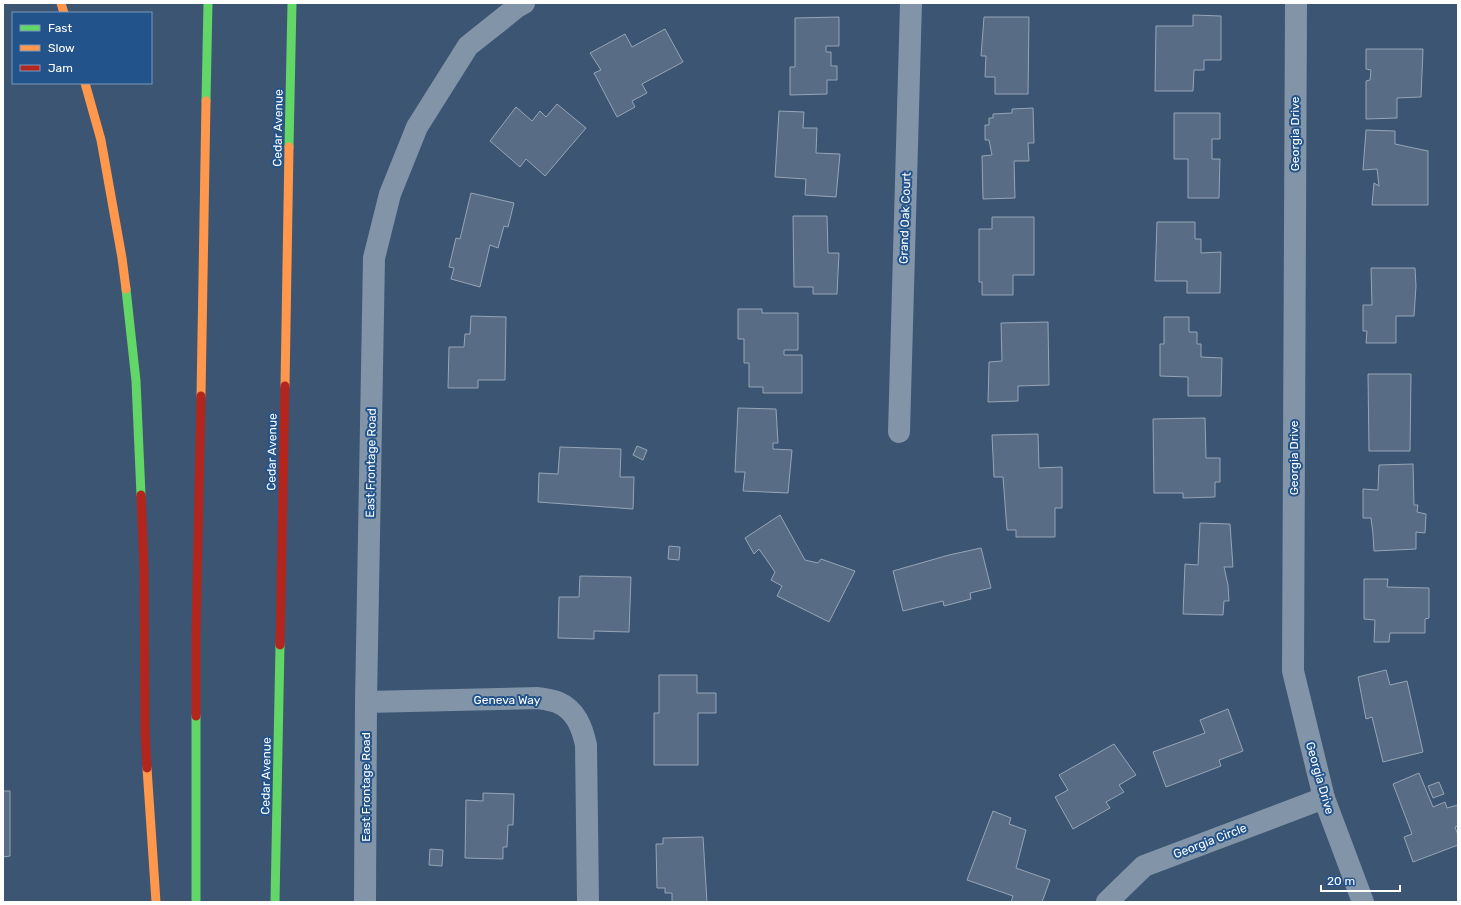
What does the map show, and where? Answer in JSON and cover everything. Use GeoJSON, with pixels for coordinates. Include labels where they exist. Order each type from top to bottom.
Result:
{"type":"FeatureCollection","features":[{"type":"Feature","properties":{"kind":"highway"},"geometry":{"type":"LineString","coordinates":[[196,902],[196,633],[208,3]]}},
{"type":"Feature","properties":{"kind":"highway","name":"Cedar Avenue"},"geometry":{"type":"LineString","coordinates":[[275,902],[292,3]]}},
{"type":"Feature","properties":{"kind":"highway"},"geometry":{"type":"LineString","coordinates":[[85,84],[101,140],[119,242],[136,381],[144,567],[145,732],[156,902]]}},
{"type":"Feature","properties":{"kind":"street","name":"East Frontage Road"},"geometry":{"type":"LineString","coordinates":[[365,902],[366,702],[374,258],[390,194],[417,127],[468,46],[524,3]]}},
{"type":"Feature","properties":{"kind":"street","name":"Grand Oak Court"},"geometry":{"type":"LineString","coordinates":[[899,432],[911,3]]}},
{"type":"Feature","properties":{"kind":"street","name":"Georgia Drive"},"geometry":{"type":"LineString","coordinates":[[1296,3],[1293,671],[1324,798],[1363,902]]}},
{"type":"Feature","properties":{"kind":"street","name":"Geneva Way"},"geometry":{"type":"LineString","coordinates":[[366,702],[538,698],[557,702],[572,712],[582,728],[586,745],[588,902]]}},
{"type":"Feature","properties":{"kind":"street","name":"Georgia Circle"},"geometry":{"type":"LineString","coordinates":[[1107,902],[1144,866],[1324,798]]}},
{"type":"Feature","properties":{"kind":"building"},"geometry":{"type":"Polygon","coordinates":[[[1193,15],[1221,16],[1221,60],[1204,60],[1204,70],[1194,70],[1193,91],[1155,91],[1156,26],[1193,26],[1193,15]]]}},
{"type":"Feature","properties":{"kind":"building"},"geometry":{"type":"Polygon","coordinates":[[[839,17],[839,46],[826,46],[826,52],[831,52],[831,66],[837,66],[837,80],[827,80],[827,94],[790,95],[790,67],[795,67],[795,18],[839,17]]]}},
{"type":"Feature","properties":{"kind":"building"},"geometry":{"type":"Polygon","coordinates":[[[984,17],[1029,17],[1028,94],[995,94],[995,77],[985,77],[986,56],[981,56],[984,17]]]}},
{"type":"Feature","properties":{"kind":"building"},"geometry":{"type":"Polygon","coordinates":[[[665,29],[683,62],[642,84],[647,93],[632,101],[635,107],[617,117],[594,73],[601,70],[590,53],[625,34],[632,47],[665,29]]]}},
{"type":"Feature","properties":{"kind":"building"},"geometry":{"type":"Polygon","coordinates":[[[1366,49],[1423,49],[1421,97],[1397,98],[1397,118],[1366,119],[1366,81],[1370,80],[1371,70],[1366,69],[1366,49]]]}},
{"type":"Feature","properties":{"kind":"building"},"geometry":{"type":"Polygon","coordinates":[[[557,104],[586,128],[545,176],[526,159],[520,167],[490,141],[516,107],[532,121],[540,111],[546,117],[557,104]]]}},
{"type":"Feature","properties":{"kind":"building"},"geometry":{"type":"Polygon","coordinates":[[[1033,108],[1034,143],[1028,143],[1029,161],[1014,161],[1015,198],[983,199],[982,156],[992,155],[989,140],[985,140],[985,125],[989,125],[989,118],[993,118],[993,114],[1012,113],[1012,109],[1033,108]]]}},
{"type":"Feature","properties":{"kind":"building"},"geometry":{"type":"Polygon","coordinates":[[[779,111],[804,112],[803,128],[817,128],[816,153],[840,154],[836,197],[805,195],[806,179],[775,177],[779,111]]]}},
{"type":"Feature","properties":{"kind":"building"},"geometry":{"type":"Polygon","coordinates":[[[1174,113],[1220,113],[1220,139],[1212,139],[1212,159],[1220,159],[1219,198],[1188,198],[1188,159],[1174,159],[1174,113]]]}},
{"type":"Feature","properties":{"kind":"building"},"geometry":{"type":"Polygon","coordinates":[[[1366,130],[1395,131],[1395,144],[1428,151],[1428,205],[1372,205],[1374,183],[1379,186],[1377,169],[1363,170],[1366,130]]]}},
{"type":"Feature","properties":{"kind":"building"},"geometry":{"type":"Polygon","coordinates":[[[471,193],[514,203],[508,227],[504,226],[498,248],[490,245],[480,287],[451,279],[454,268],[449,267],[456,238],[460,239],[471,193]]]}},
{"type":"Feature","properties":{"kind":"building"},"geometry":{"type":"Polygon","coordinates":[[[793,216],[827,216],[828,253],[839,253],[837,294],[813,294],[813,287],[794,287],[793,216]]]}},
{"type":"Feature","properties":{"kind":"building"},"geometry":{"type":"Polygon","coordinates":[[[992,217],[1034,217],[1034,275],[1013,275],[1013,295],[982,295],[982,282],[979,282],[979,229],[992,229],[992,217]]]}},
{"type":"Feature","properties":{"kind":"building"},"geometry":{"type":"Polygon","coordinates":[[[1157,222],[1195,222],[1195,239],[1201,239],[1201,253],[1221,252],[1220,293],[1187,293],[1187,281],[1155,281],[1157,222]]]}},
{"type":"Feature","properties":{"kind":"building"},"geometry":{"type":"Polygon","coordinates":[[[1371,268],[1415,268],[1416,286],[1414,316],[1396,316],[1396,343],[1366,343],[1367,331],[1363,331],[1363,305],[1372,305],[1371,268]]]}},
{"type":"Feature","properties":{"kind":"building"},"geometry":{"type":"Polygon","coordinates":[[[738,309],[762,309],[762,313],[798,313],[798,350],[784,350],[784,355],[802,355],[802,393],[763,393],[763,387],[749,387],[749,363],[744,363],[744,339],[738,339],[738,309]]]}},
{"type":"Feature","properties":{"kind":"building"},"geometry":{"type":"Polygon","coordinates":[[[471,316],[506,317],[505,380],[478,380],[478,388],[448,388],[449,347],[464,347],[465,334],[470,334],[471,316]]]}},
{"type":"Feature","properties":{"kind":"building"},"geometry":{"type":"Polygon","coordinates":[[[1164,317],[1189,317],[1189,332],[1197,332],[1197,344],[1201,344],[1201,357],[1222,358],[1221,396],[1188,396],[1188,377],[1160,376],[1160,344],[1164,344],[1164,317]]]}},
{"type":"Feature","properties":{"kind":"building"},"geometry":{"type":"Polygon","coordinates":[[[1048,322],[1049,385],[1018,386],[1018,401],[988,402],[989,362],[1002,361],[1001,323],[1048,322]]]}},
{"type":"Feature","properties":{"kind":"building"},"geometry":{"type":"Polygon","coordinates":[[[1368,374],[1411,374],[1410,451],[1369,451],[1368,374]]]}},
{"type":"Feature","properties":{"kind":"building"},"geometry":{"type":"Polygon","coordinates":[[[738,408],[776,409],[778,443],[773,443],[773,449],[792,450],[788,493],[743,491],[745,472],[735,472],[738,408]]]}},
{"type":"Feature","properties":{"kind":"building"},"geometry":{"type":"Polygon","coordinates":[[[1205,418],[1206,458],[1220,458],[1220,482],[1215,482],[1215,497],[1183,498],[1183,493],[1154,493],[1153,419],[1205,418]]]}},
{"type":"Feature","properties":{"kind":"building"},"geometry":{"type":"Polygon","coordinates":[[[1038,434],[1039,468],[1062,467],[1062,508],[1055,508],[1055,537],[1016,537],[1016,530],[1007,530],[1003,477],[994,477],[992,435],[1038,434]]]}},
{"type":"Feature","properties":{"kind":"building"},"geometry":{"type":"Polygon","coordinates":[[[637,446],[647,450],[643,460],[633,455],[637,446]]]}},
{"type":"Feature","properties":{"kind":"building"},"geometry":{"type":"Polygon","coordinates":[[[560,447],[621,449],[620,477],[634,477],[633,509],[538,502],[539,473],[558,474],[560,447]]]}},
{"type":"Feature","properties":{"kind":"building"},"geometry":{"type":"Polygon","coordinates":[[[1413,464],[1414,505],[1418,505],[1417,512],[1426,514],[1425,533],[1416,532],[1416,549],[1374,551],[1371,518],[1363,518],[1363,489],[1378,490],[1379,465],[1413,464]]]}},
{"type":"Feature","properties":{"kind":"building"},"geometry":{"type":"Polygon","coordinates":[[[780,515],[805,560],[818,563],[821,559],[855,571],[829,622],[777,596],[782,586],[771,580],[775,572],[759,549],[754,554],[745,538],[780,515]]]}},
{"type":"Feature","properties":{"kind":"building"},"geometry":{"type":"Polygon","coordinates":[[[1200,523],[1230,524],[1233,567],[1224,567],[1228,585],[1229,601],[1224,601],[1223,615],[1183,614],[1185,564],[1198,565],[1200,523]]]}},
{"type":"Feature","properties":{"kind":"building"},"geometry":{"type":"Polygon","coordinates":[[[669,546],[680,547],[679,560],[668,559],[669,546]]]}},
{"type":"Feature","properties":{"kind":"building"},"geometry":{"type":"Polygon","coordinates":[[[981,548],[991,588],[970,593],[971,599],[944,606],[943,601],[903,611],[893,571],[949,555],[981,548]]]}},
{"type":"Feature","properties":{"kind":"building"},"geometry":{"type":"Polygon","coordinates":[[[580,576],[631,577],[629,632],[594,631],[594,639],[558,638],[559,597],[579,597],[580,576]]]}},
{"type":"Feature","properties":{"kind":"building"},"geometry":{"type":"Polygon","coordinates":[[[1364,579],[1388,579],[1387,587],[1429,588],[1429,618],[1425,619],[1425,633],[1390,633],[1389,642],[1374,642],[1375,620],[1364,619],[1364,579]]]}},
{"type":"Feature","properties":{"kind":"building"},"geometry":{"type":"Polygon","coordinates":[[[1386,670],[1390,685],[1407,681],[1423,752],[1383,762],[1372,717],[1366,719],[1358,677],[1386,670]]]}},
{"type":"Feature","properties":{"kind":"building"},"geometry":{"type":"Polygon","coordinates":[[[659,675],[697,675],[697,693],[716,693],[716,713],[698,713],[698,765],[654,765],[654,713],[659,713],[659,675]]]}},
{"type":"Feature","properties":{"kind":"building"},"geometry":{"type":"Polygon","coordinates":[[[1228,709],[1243,751],[1219,760],[1221,766],[1166,787],[1153,752],[1205,733],[1200,720],[1228,709]]]}},
{"type":"Feature","properties":{"kind":"building"},"geometry":{"type":"Polygon","coordinates":[[[1114,744],[1136,775],[1119,785],[1124,792],[1106,802],[1110,808],[1073,829],[1055,797],[1068,790],[1059,775],[1114,744]]]}},
{"type":"Feature","properties":{"kind":"building"},"geometry":{"type":"Polygon","coordinates":[[[1419,773],[1433,807],[1445,802],[1447,808],[1458,805],[1458,826],[1455,827],[1458,835],[1458,845],[1413,862],[1404,837],[1412,834],[1393,784],[1419,773]]]}},
{"type":"Feature","properties":{"kind":"building"},"geometry":{"type":"Polygon","coordinates":[[[1439,782],[1444,794],[1433,798],[1428,786],[1439,782]]]}},
{"type":"Feature","properties":{"kind":"building"},"geometry":{"type":"Polygon","coordinates":[[[3,791],[10,791],[10,856],[3,857],[3,791]]]}},
{"type":"Feature","properties":{"kind":"building"},"geometry":{"type":"Polygon","coordinates":[[[483,793],[514,794],[513,825],[508,825],[507,847],[503,847],[503,859],[465,858],[466,800],[483,801],[483,793]]]}},
{"type":"Feature","properties":{"kind":"building"},"geometry":{"type":"Polygon","coordinates":[[[993,811],[1011,818],[1009,824],[1026,830],[1016,868],[1050,880],[1042,902],[1011,902],[1013,896],[967,880],[993,811]]]}},
{"type":"Feature","properties":{"kind":"building"},"geometry":{"type":"Polygon","coordinates":[[[703,837],[707,902],[672,902],[672,893],[665,893],[665,888],[657,888],[656,844],[663,844],[663,838],[703,837]]]}},
{"type":"Feature","properties":{"kind":"building"},"geometry":{"type":"Polygon","coordinates":[[[430,849],[443,850],[442,866],[429,865],[430,849]]]}},
{"type":"Feature","properties":{"kind":"traffic: fast"},"geometry":{"type":"LineString","coordinates":[[206,101],[208,3]]}},
{"type":"Feature","properties":{"kind":"traffic: fast"},"geometry":{"type":"LineString","coordinates":[[289,147],[292,3]]}},
{"type":"Feature","properties":{"kind":"traffic: fast"},"geometry":{"type":"LineString","coordinates":[[126,289],[136,381],[141,495]]}},
{"type":"Feature","properties":{"kind":"traffic: fast"},"geometry":{"type":"LineString","coordinates":[[275,902],[280,645]]}},
{"type":"Feature","properties":{"kind":"traffic: fast"},"geometry":{"type":"LineString","coordinates":[[196,716],[196,902]]}},
{"type":"Feature","properties":{"kind":"traffic: slow"},"geometry":{"type":"LineString","coordinates":[[61,3],[64,12]]}},
{"type":"Feature","properties":{"kind":"traffic: slow"},"geometry":{"type":"LineString","coordinates":[[85,84],[101,140],[126,289]]}},
{"type":"Feature","properties":{"kind":"traffic: slow"},"geometry":{"type":"LineString","coordinates":[[201,396],[206,101]]}},
{"type":"Feature","properties":{"kind":"traffic: slow"},"geometry":{"type":"LineString","coordinates":[[285,386],[289,147]]}},
{"type":"Feature","properties":{"kind":"traffic: slow"},"geometry":{"type":"LineString","coordinates":[[147,768],[156,902]]}},
{"type":"Feature","properties":{"kind":"traffic: jam"},"geometry":{"type":"LineString","coordinates":[[280,645],[285,386]]}},
{"type":"Feature","properties":{"kind":"traffic: jam"},"geometry":{"type":"LineString","coordinates":[[196,716],[196,633],[201,396]]}},
{"type":"Feature","properties":{"kind":"traffic: jam"},"geometry":{"type":"LineString","coordinates":[[141,495],[144,567],[145,732],[147,768]]}}]}
